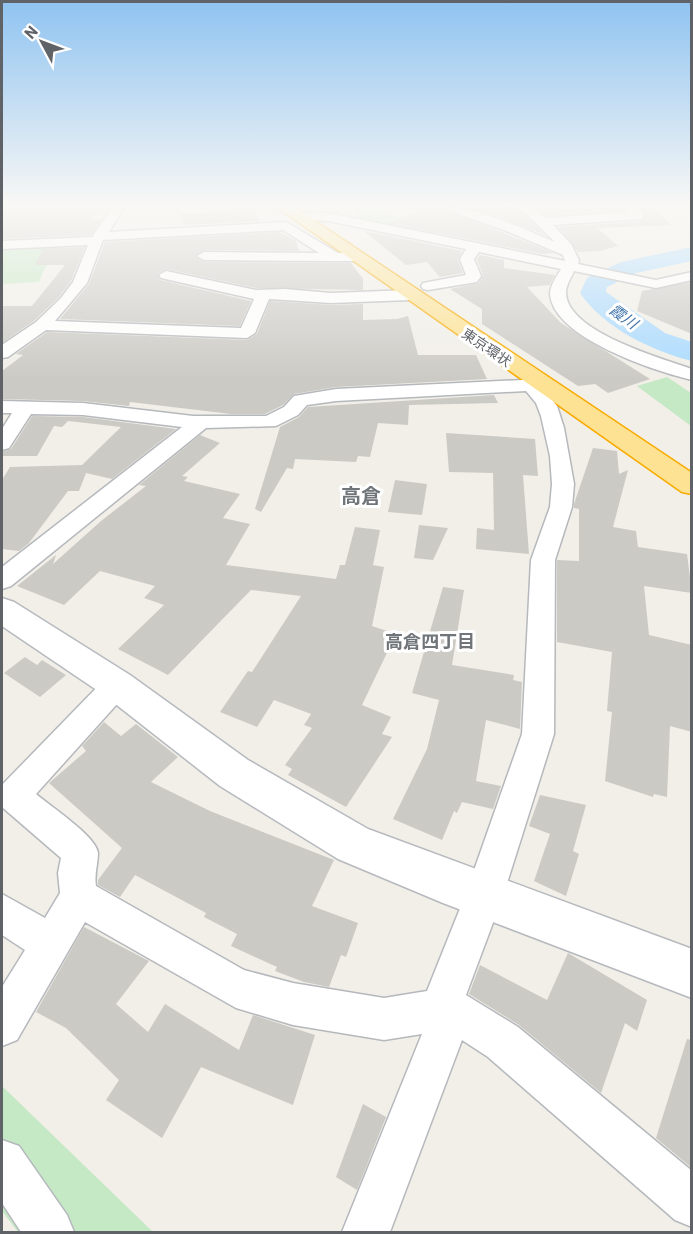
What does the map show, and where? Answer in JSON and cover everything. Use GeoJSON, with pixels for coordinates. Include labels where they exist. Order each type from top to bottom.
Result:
{"type":"FeatureCollection","features":[{"type":"Feature","properties":{"kind":"highway","name":"東京環状"},"geometry":{"type":"LineString","coordinates":[[361,265],[419,290],[538,386],[692,486]]}},
{"type":"Feature","properties":{"kind":"highway","name":"東京環状"},"geometry":{"type":"LineString","coordinates":[[381,265],[692,470]]}},
{"type":"Feature","properties":{"kind":"street"},"geometry":{"type":"LineString","coordinates":[[2,353],[42,325],[66,301],[80,283],[87,265]]}},
{"type":"Feature","properties":{"kind":"street"},"geometry":{"type":"LineString","coordinates":[[166,275],[240,293],[322,298],[419,290],[472,279],[474,276],[467,265]]}},
{"type":"Feature","properties":{"kind":"street"},"geometry":{"type":"LineString","coordinates":[[571,265],[557,294],[559,303],[574,323],[608,342],[692,375]]}},
{"type":"Feature","properties":{"kind":"street"},"geometry":{"type":"LineString","coordinates":[[582,265],[656,284],[692,276]]}},
{"type":"Feature","properties":{"kind":"street"},"geometry":{"type":"LineString","coordinates":[[42,325],[247,333],[263,295]]}},
{"type":"Feature","properties":{"kind":"street"},"geometry":{"type":"LineString","coordinates":[[2,407],[83,409],[201,422],[276,420],[301,400],[336,395],[538,386],[546,403],[557,436],[561,505],[548,536],[543,560],[538,734],[484,896],[441,1008],[445,1030],[366,1233]]}},
{"type":"Feature","properties":{"kind":"street"},"geometry":{"type":"LineString","coordinates":[[2,444],[24,409]]}},
{"type":"Feature","properties":{"kind":"street"},"geometry":{"type":"LineString","coordinates":[[2,580],[201,422]]}},
{"type":"Feature","properties":{"kind":"street"},"geometry":{"type":"LineString","coordinates":[[2,610],[117,685],[234,773],[353,844],[692,974]]}},
{"type":"Feature","properties":{"kind":"street"},"geometry":{"type":"LineString","coordinates":[[2,1025],[79,897],[76,873],[80,852],[13,796],[117,685]]}},
{"type":"Feature","properties":{"kind":"street"},"geometry":{"type":"LineString","coordinates":[[79,897],[236,988],[305,1006],[384,1019],[417,1015],[441,1008],[459,1013],[503,1042],[692,1203]]}},
{"type":"Feature","properties":{"kind":"street"},"geometry":{"type":"LineString","coordinates":[[2,913],[51,944]]}},
{"type":"Feature","properties":{"kind":"street"},"geometry":{"type":"LineString","coordinates":[[2,1163],[50,1233]]}},
{"type":"Feature","properties":{"kind":"green space"},"geometry":{"type":"Polygon","coordinates":[[[2,265],[47,265],[39,282],[2,284],[2,265]]]}},
{"type":"Feature","properties":{"kind":"green space"},"geometry":{"type":"Polygon","coordinates":[[[667,377],[691,393],[691,426],[637,386],[667,377]]]}},
{"type":"Feature","properties":{"kind":"green space"},"geometry":{"type":"Polygon","coordinates":[[[2,1086],[153,1232],[18,1232],[2,1211],[2,1086]]]}},
{"type":"Feature","properties":{"kind":"building"},"geometry":{"type":"Polygon","coordinates":[[[35,265],[78,265],[71,281],[59,297],[35,320],[2,343],[2,306],[32,306],[65,265],[35,265]]]}},
{"type":"Feature","properties":{"kind":"building"},"geometry":{"type":"Polygon","coordinates":[[[96,265],[352,265],[363,279],[363,290],[256,288],[166,269],[157,274],[160,280],[251,301],[240,326],[60,319],[89,284],[96,265]]]}},
{"type":"Feature","properties":{"kind":"building"},"geometry":{"type":"Polygon","coordinates":[[[429,265],[460,265],[463,273],[440,277],[429,265]]]}},
{"type":"Feature","properties":{"kind":"building"},"geometry":{"type":"Polygon","coordinates":[[[479,265],[504,265],[504,268],[555,275],[550,285],[527,287],[561,323],[650,379],[608,393],[595,384],[578,386],[482,324],[482,309],[450,289],[479,283],[483,275],[479,265]]]}},
{"type":"Feature","properties":{"kind":"building"},"geometry":{"type":"Polygon","coordinates":[[[692,282],[692,334],[637,311],[642,291],[692,282]]]}},
{"type":"Feature","properties":{"kind":"building"},"geometry":{"type":"Polygon","coordinates":[[[270,301],[331,305],[363,304],[363,320],[397,319],[408,316],[418,355],[476,355],[487,379],[336,387],[294,394],[283,405],[265,414],[231,414],[130,402],[129,406],[83,401],[2,399],[2,371],[23,355],[16,354],[47,332],[247,340],[257,334],[270,301]]]}},
{"type":"Feature","properties":{"kind":"building"},"geometry":{"type":"Polygon","coordinates":[[[494,395],[498,403],[409,405],[408,425],[378,423],[370,457],[358,456],[356,462],[295,459],[293,469],[287,468],[261,512],[255,509],[280,427],[299,417],[308,407],[494,395]]]}},
{"type":"Feature","properties":{"kind":"building"},"geometry":{"type":"Polygon","coordinates":[[[32,416],[83,417],[176,429],[112,479],[86,473],[79,491],[68,491],[29,543],[19,551],[2,549],[2,480],[10,467],[82,465],[121,427],[68,421],[62,427],[54,426],[37,456],[2,456],[2,452],[11,449],[32,416]]]}},
{"type":"Feature","properties":{"kind":"building"},"geometry":{"type":"Polygon","coordinates":[[[446,433],[535,439],[538,476],[523,475],[529,554],[476,549],[477,528],[494,530],[493,473],[449,472],[446,433]]]}},
{"type":"Feature","properties":{"kind":"building"},"geometry":{"type":"Polygon","coordinates":[[[200,435],[220,443],[182,476],[188,477],[184,481],[240,494],[223,518],[250,524],[226,565],[336,579],[340,565],[345,565],[355,527],[380,530],[373,565],[384,567],[372,626],[396,634],[362,705],[391,717],[382,734],[392,737],[346,807],[288,775],[292,769],[285,765],[312,728],[304,725],[311,714],[274,700],[257,727],[220,712],[248,671],[252,672],[301,596],[251,590],[168,675],[118,649],[164,605],[144,598],[155,586],[100,571],[64,605],[17,586],[56,555],[53,564],[101,521],[146,486],[139,485],[200,435]]]}},
{"type":"Feature","properties":{"kind":"building"},"geometry":{"type":"Polygon","coordinates":[[[593,448],[617,451],[619,474],[628,470],[613,527],[636,531],[638,547],[687,554],[692,593],[644,586],[649,635],[692,645],[692,732],[670,726],[667,797],[654,794],[653,797],[605,781],[612,712],[607,711],[612,652],[557,642],[557,560],[579,561],[579,509],[574,508],[574,504],[593,448]]]}},
{"type":"Feature","properties":{"kind":"building"},"geometry":{"type":"Polygon","coordinates":[[[395,480],[427,484],[422,515],[388,512],[395,480]]]}},
{"type":"Feature","properties":{"kind":"building"},"geometry":{"type":"Polygon","coordinates":[[[419,525],[448,528],[433,560],[414,558],[419,525]]]}},
{"type":"Feature","properties":{"kind":"building"},"geometry":{"type":"Polygon","coordinates":[[[443,587],[464,590],[452,665],[514,675],[513,680],[522,682],[520,729],[486,720],[476,781],[501,786],[493,809],[462,802],[457,813],[454,811],[442,840],[393,819],[427,749],[439,700],[412,693],[443,587]]]}},
{"type":"Feature","properties":{"kind":"building"},"geometry":{"type":"Polygon","coordinates":[[[25,657],[37,665],[42,660],[66,675],[40,697],[4,673],[25,657]]]}},
{"type":"Feature","properties":{"kind":"building"},"geometry":{"type":"Polygon","coordinates":[[[104,722],[121,736],[136,724],[178,757],[151,782],[210,811],[334,860],[312,906],[358,923],[346,957],[341,955],[329,987],[304,982],[275,971],[277,967],[231,946],[237,934],[204,917],[206,913],[135,875],[120,897],[98,885],[98,880],[122,848],[49,783],[86,751],[82,746],[104,722]]]}},
{"type":"Feature","properties":{"kind":"building"},"geometry":{"type":"Polygon","coordinates":[[[540,795],[586,805],[573,851],[579,854],[566,896],[534,881],[550,834],[529,826],[540,795]]]}},
{"type":"Feature","properties":{"kind":"building"},"geometry":{"type":"Polygon","coordinates":[[[84,927],[149,961],[116,1004],[148,1032],[165,1004],[239,1050],[253,1015],[315,1035],[293,1105],[201,1067],[162,1138],[106,1100],[119,1080],[66,1028],[36,1012],[84,927]]]}},
{"type":"Feature","properties":{"kind":"building"},"geometry":{"type":"Polygon","coordinates":[[[568,953],[647,1000],[637,1031],[625,1023],[601,1093],[519,1025],[469,994],[480,965],[547,1000],[568,953]]]}},
{"type":"Feature","properties":{"kind":"building"},"geometry":{"type":"Polygon","coordinates":[[[687,1039],[692,1040],[692,1168],[656,1138],[687,1039]]]}},
{"type":"Feature","properties":{"kind":"building"},"geometry":{"type":"Polygon","coordinates":[[[363,1104],[386,1117],[357,1190],[336,1177],[363,1104]]]}},
{"type":"Feature","properties":{"kind":"waterway","name":"霞川"},"geometry":{"type":"LineString","coordinates":[[641,265],[629,267],[596,283],[593,293],[600,302],[655,339],[692,352]]}},
{"type":"Feature","properties":{"kind":"district","name":"高倉"},"geometry":{"type":"Point","coordinates":[361,495]}},
{"type":"Feature","properties":{"kind":"district","name":"高倉四丁目"},"geometry":{"type":"Point","coordinates":[430,641]}}]}
